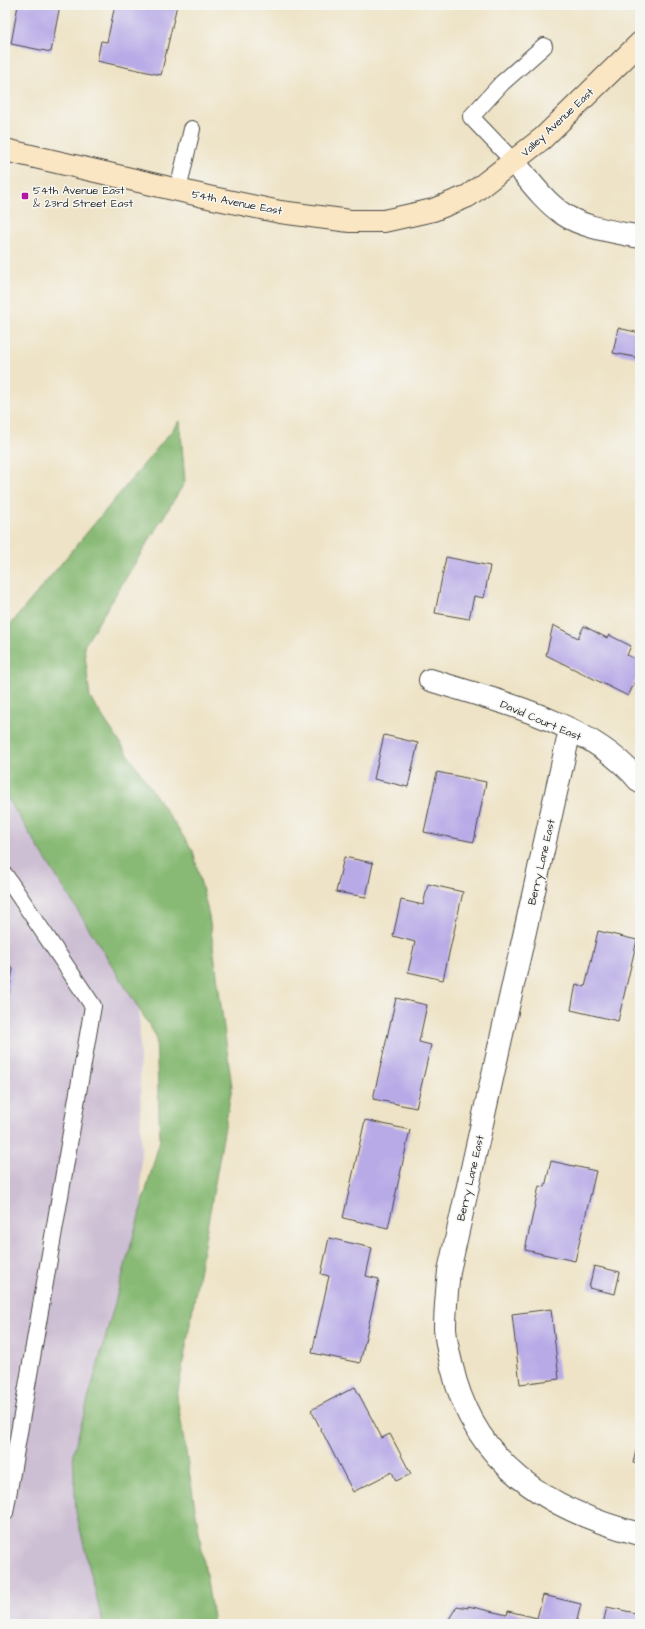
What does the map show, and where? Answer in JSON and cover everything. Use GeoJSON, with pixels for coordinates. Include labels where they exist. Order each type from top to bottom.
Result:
{"type":"FeatureCollection","features":[{"type":"Feature","properties":{"kind":"main road","name":"Valley Avenue East"},"geometry":{"type":"LineString","coordinates":[[468,196],[514,162],[543,138],[640,42]]}},
{"type":"Feature","properties":{"kind":"main road","name":"54th Avenue East"},"geometry":{"type":"LineString","coordinates":[[5,150],[280,212],[337,220],[369,222],[384,221],[433,210],[468,196]]}},
{"type":"Feature","properties":{"kind":"street"},"geometry":{"type":"LineString","coordinates":[[514,162],[549,203],[564,215],[588,225],[640,237]]}},
{"type":"Feature","properties":{"kind":"street","name":"David Court East"},"geometry":{"type":"LineString","coordinates":[[430,680],[505,704],[570,730],[613,756],[633,773],[640,782]]}},
{"type":"Feature","properties":{"kind":"street","name":"Berry Lane East"},"geometry":{"type":"LineString","coordinates":[[570,730],[449,1271],[445,1329],[454,1374],[466,1410],[475,1426],[501,1460],[529,1486],[550,1500],[593,1520],[640,1534]]}},
{"type":"Feature","properties":{"kind":"lane"},"geometry":{"type":"LineString","coordinates":[[514,162],[471,117],[502,83],[544,46]]}},
{"type":"Feature","properties":{"kind":"lane"},"geometry":{"type":"LineString","coordinates":[[178,190],[192,129]]}},
{"type":"Feature","properties":{"kind":"lane"},"geometry":{"type":"LineString","coordinates":[[5,875],[93,1006],[5,1513]]}},
{"type":"Feature","properties":{"kind":"shaded area"},"geometry":{"type":"Polygon","coordinates":[[[5,760],[138,873],[146,1624],[5,1624],[5,760]]]}},
{"type":"Feature","properties":{"kind":"green space"},"geometry":{"type":"Polygon","coordinates":[[[180,421],[185,482],[84,646],[90,698],[193,851],[209,916],[232,1087],[177,1397],[214,1624],[103,1624],[76,1512],[73,1454],[160,1140],[156,1036],[5,794],[5,631],[180,421]]]}},
{"type":"Feature","properties":{"kind":"building"},"geometry":{"type":"Polygon","coordinates":[[[18,5],[60,5],[51,52],[11,44],[18,5]]]}},
{"type":"Feature","properties":{"kind":"building"},"geometry":{"type":"Polygon","coordinates":[[[115,5],[177,5],[161,75],[97,61],[101,41],[107,42],[115,5]]]}},
{"type":"Feature","properties":{"kind":"building"},"geometry":{"type":"Polygon","coordinates":[[[618,328],[640,333],[640,358],[613,353],[618,328]]]}},
{"type":"Feature","properties":{"kind":"building"},"geometry":{"type":"Polygon","coordinates":[[[446,557],[490,566],[484,598],[474,596],[469,619],[435,613],[446,557]]]}},
{"type":"Feature","properties":{"kind":"building"},"geometry":{"type":"Polygon","coordinates":[[[553,625],[578,638],[584,626],[607,638],[609,635],[631,646],[627,655],[640,661],[640,672],[628,696],[546,655],[553,625]]]}},
{"type":"Feature","properties":{"kind":"building"},"geometry":{"type":"Polygon","coordinates":[[[384,735],[418,743],[408,787],[374,779],[384,735]]]}},
{"type":"Feature","properties":{"kind":"building"},"geometry":{"type":"Polygon","coordinates":[[[437,772],[486,782],[474,842],[424,832],[437,772]]]}},
{"type":"Feature","properties":{"kind":"building"},"geometry":{"type":"Polygon","coordinates":[[[344,857],[373,863],[366,897],[336,892],[344,857]]]}},
{"type":"Feature","properties":{"kind":"building"},"geometry":{"type":"Polygon","coordinates":[[[428,884],[463,892],[443,980],[408,972],[415,942],[393,936],[401,900],[423,905],[428,884]]]}},
{"type":"Feature","properties":{"kind":"building"},"geometry":{"type":"Polygon","coordinates":[[[598,931],[637,940],[618,1021],[571,1010],[576,984],[585,987],[598,931]]]}},
{"type":"Feature","properties":{"kind":"building"},"geometry":{"type":"Polygon","coordinates":[[[5,959],[13,969],[6,1009],[5,1009],[5,959]]]}},
{"type":"Feature","properties":{"kind":"building"},"geometry":{"type":"Polygon","coordinates":[[[396,998],[427,1005],[419,1042],[431,1045],[416,1108],[373,1099],[396,998]]]}},
{"type":"Feature","properties":{"kind":"building"},"geometry":{"type":"Polygon","coordinates":[[[365,1120],[410,1130],[388,1228],[343,1218],[365,1120]]]}},
{"type":"Feature","properties":{"kind":"building"},"geometry":{"type":"Polygon","coordinates":[[[551,1161],[596,1171],[575,1261],[525,1250],[539,1186],[545,1187],[551,1161]]]}},
{"type":"Feature","properties":{"kind":"building"},"geometry":{"type":"Polygon","coordinates":[[[329,1238],[372,1248],[366,1276],[379,1279],[360,1363],[312,1353],[329,1276],[321,1274],[329,1238]]]}},
{"type":"Feature","properties":{"kind":"building"},"geometry":{"type":"Polygon","coordinates":[[[594,1266],[620,1272],[615,1294],[589,1288],[594,1266]]]}},
{"type":"Feature","properties":{"kind":"building"},"geometry":{"type":"Polygon","coordinates":[[[551,1309],[559,1379],[520,1384],[512,1314],[551,1309]]]}},
{"type":"Feature","properties":{"kind":"building"},"geometry":{"type":"Polygon","coordinates":[[[355,1387],[382,1438],[390,1434],[411,1474],[396,1481],[392,1472],[353,1492],[311,1410],[355,1387]]]}},
{"type":"Feature","properties":{"kind":"building"},"geometry":{"type":"Polygon","coordinates":[[[640,1438],[640,1464],[633,1463],[640,1438]]]}},
{"type":"Feature","properties":{"kind":"building"},"geometry":{"type":"Polygon","coordinates":[[[543,1595],[581,1604],[576,1624],[446,1624],[457,1606],[468,1608],[468,1606],[507,1615],[508,1611],[537,1618],[543,1595]]]}},
{"type":"Feature","properties":{"kind":"building"},"geometry":{"type":"Polygon","coordinates":[[[607,1607],[640,1614],[640,1624],[603,1624],[607,1607]]]}},
{"type":"Feature","properties":{"kind":"place","name":"54th Avenue East & 23rd Street East"},"geometry":{"type":"Point","coordinates":[25,196]}}]}
